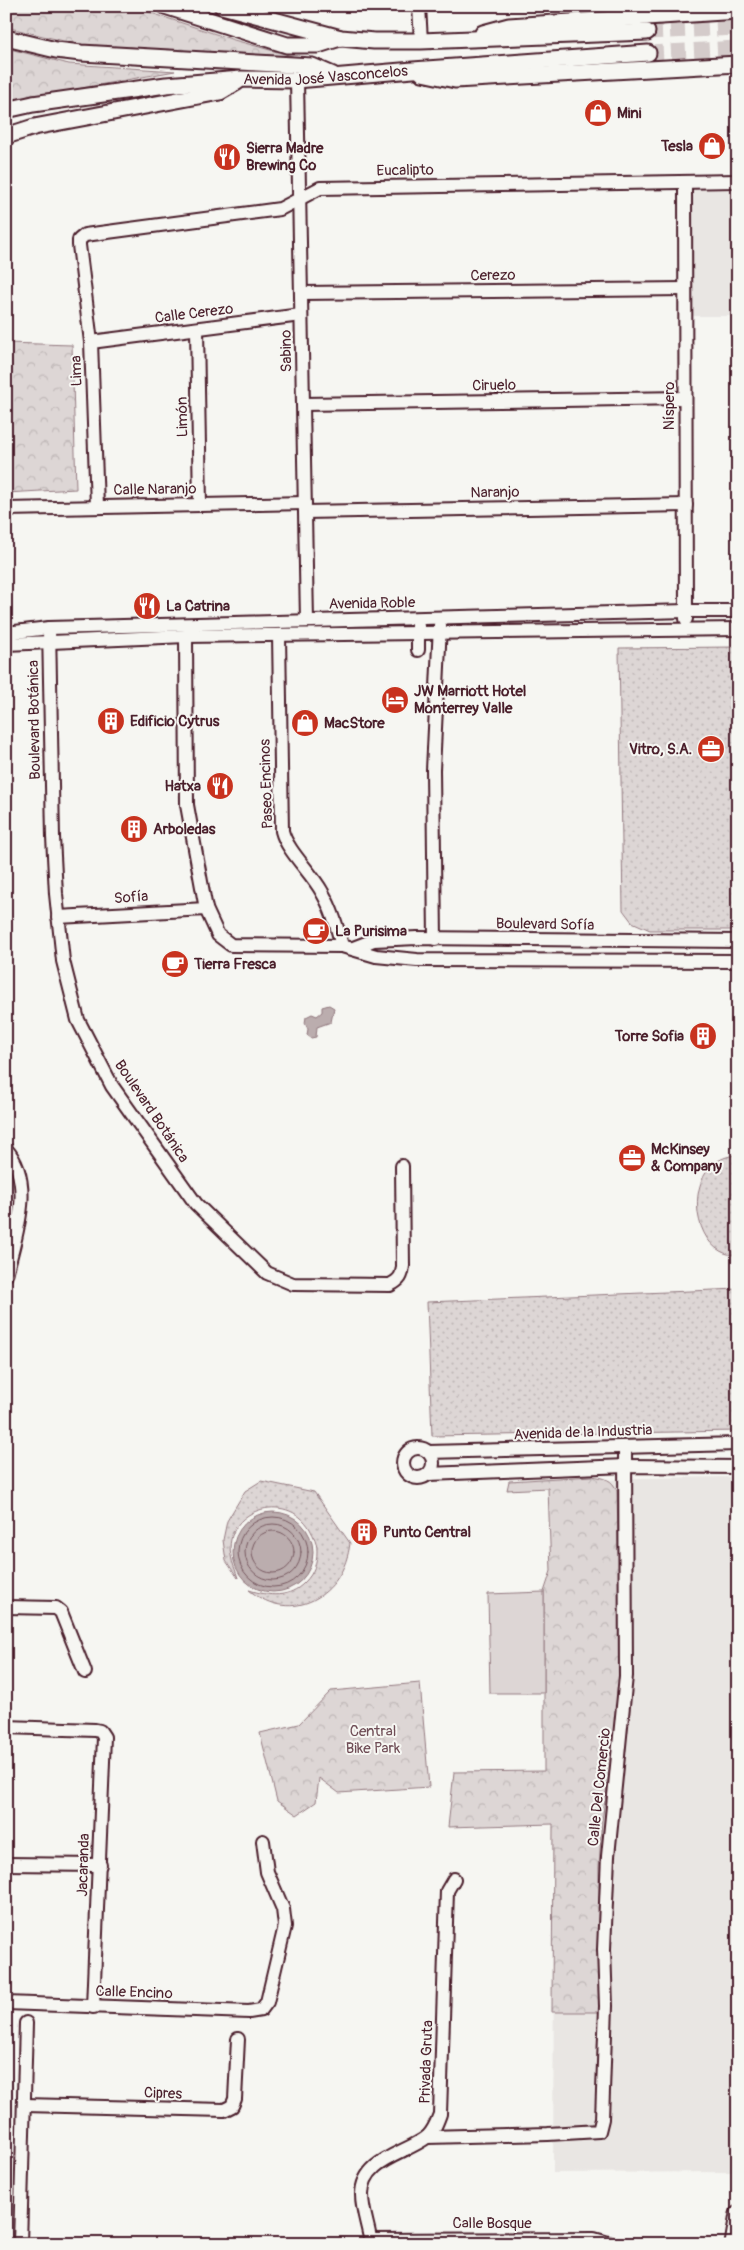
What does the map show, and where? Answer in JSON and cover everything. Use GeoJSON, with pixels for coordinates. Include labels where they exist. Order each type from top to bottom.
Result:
{"type":"FeatureCollection","features":[{"type":"Feature","properties":{"kind":"main road"},"geometry":{"type":"LineString","coordinates":[[165,6],[287,45],[318,45],[342,38]]}},
{"type":"Feature","properties":{"kind":"main road"},"geometry":{"type":"LineString","coordinates":[[222,6],[342,38]]}},
{"type":"Feature","properties":{"kind":"main road"},"geometry":{"type":"LineString","coordinates":[[470,39],[490,30],[510,26],[708,10],[738,11]]}},
{"type":"Feature","properties":{"kind":"main road","name":"Avenida José Vasconcelos"},"geometry":{"type":"LineString","coordinates":[[342,38],[421,41],[647,32]]}},
{"type":"Feature","properties":{"kind":"main road"},"geometry":{"type":"LineString","coordinates":[[6,38],[56,50],[312,66],[335,76]]}},
{"type":"Feature","properties":{"kind":"main road","name":"Avenida José Vasconcelos"},"geometry":{"type":"LineString","coordinates":[[6,110],[146,87],[241,79],[297,80],[648,53]]}},
{"type":"Feature","properties":{"kind":"main road"},"geometry":{"type":"LineString","coordinates":[[413,70],[438,78],[455,80],[738,64]]}},
{"type":"Feature","properties":{"kind":"main road"},"geometry":{"type":"LineString","coordinates":[[6,136],[34,127],[220,92],[241,79]]}},
{"type":"Feature","properties":{"kind":"main road"},"geometry":{"type":"LineString","coordinates":[[733,2244],[738,2214]]}},
{"type":"Feature","properties":{"kind":"street"},"geometry":{"type":"LineString","coordinates":[[419,6],[421,41]]}},
{"type":"Feature","properties":{"kind":"street","name":"Sabino"},"geometry":{"type":"LineString","coordinates":[[297,80],[307,621]]}},
{"type":"Feature","properties":{"kind":"street","name":"Eucalipto"},"geometry":{"type":"LineString","coordinates":[[81,237],[89,234],[280,209],[299,200],[315,189],[322,188],[738,181]]}},
{"type":"Feature","properties":{"kind":"street","name":"Níspero"},"geometry":{"type":"LineString","coordinates":[[685,183],[686,629]]}},
{"type":"Feature","properties":{"kind":"street","name":"Lima"},"geometry":{"type":"LineString","coordinates":[[81,237],[79,245],[91,342],[97,506]]}},
{"type":"Feature","properties":{"kind":"street","name":"Cerezo"},"geometry":{"type":"LineString","coordinates":[[301,293],[685,289]]}},
{"type":"Feature","properties":{"kind":"street","name":"Calle Cerezo"},"geometry":{"type":"LineString","coordinates":[[91,342],[301,315]]}},
{"type":"Feature","properties":{"kind":"street","name":"Limón"},"geometry":{"type":"LineString","coordinates":[[197,329],[200,505]]}},
{"type":"Feature","properties":{"kind":"street","name":"Ciruelo"},"geometry":{"type":"LineString","coordinates":[[303,404],[686,398]]}},
{"type":"Feature","properties":{"kind":"street","name":"Calle Naranjo"},"geometry":{"type":"LineString","coordinates":[[6,509],[200,505],[305,508]]}},
{"type":"Feature","properties":{"kind":"street","name":"Naranjo"},"geometry":{"type":"LineString","coordinates":[[305,508],[686,505]]}},
{"type":"Feature","properties":{"kind":"street","name":"Avenida Roble"},"geometry":{"type":"LineString","coordinates":[[6,644],[49,634],[307,621],[738,611]]}},
{"type":"Feature","properties":{"kind":"street"},"geometry":{"type":"LineString","coordinates":[[418,618],[418,650]]}},
{"type":"Feature","properties":{"kind":"street"},"geometry":{"type":"LineString","coordinates":[[435,939],[432,770],[440,618]]}},
{"type":"Feature","properties":{"kind":"street","name":"Avenida Roble"},"geometry":{"type":"LineString","coordinates":[[6,633],[186,636],[738,629]]}},
{"type":"Feature","properties":{"kind":"street","name":"Boulevard Botánica"},"geometry":{"type":"LineString","coordinates":[[49,634],[51,804],[58,917],[64,961],[78,1020],[112,1086],[196,1204],[267,1273],[292,1284],[390,1284],[398,1281],[402,1275],[403,1266],[402,1166]]}},
{"type":"Feature","properties":{"kind":"street","name":"Paseo Encinos"},"geometry":{"type":"LineString","coordinates":[[279,635],[282,831],[287,844],[322,891],[347,947]]}},
{"type":"Feature","properties":{"kind":"street"},"geometry":{"type":"LineString","coordinates":[[186,636],[187,805],[206,908]]}},
{"type":"Feature","properties":{"kind":"street","name":"Sofía"},"geometry":{"type":"LineString","coordinates":[[58,917],[206,908]]}},
{"type":"Feature","properties":{"kind":"street","name":"Boulevard Sofía"},"geometry":{"type":"LineString","coordinates":[[206,908],[218,935],[231,944],[347,947],[376,956],[417,960],[738,961]]}},
{"type":"Feature","properties":{"kind":"street","name":"Boulevard Sofía"},"geometry":{"type":"LineString","coordinates":[[347,947],[374,940],[435,939],[738,941]]}},
{"type":"Feature","properties":{"kind":"street"},"geometry":{"type":"LineString","coordinates":[[6,1149],[17,1164],[22,1198],[6,1275]]}},
{"type":"Feature","properties":{"kind":"street","name":"Avenida de la Industria"},"geometry":{"type":"LineString","coordinates":[[428,1452],[738,1444]]}},
{"type":"Feature","properties":{"kind":"street","name":"Calle Del Comercio"},"geometry":{"type":"LineString","coordinates":[[427,2137],[599,2131],[602,2119],[606,2006],[604,1949],[608,1856],[626,1676],[625,1447]]}},
{"type":"Feature","properties":{"kind":"street"},"geometry":{"type":"LineString","coordinates":[[429,1474],[433,1463],[428,1452],[417,1448],[407,1453],[403,1464],[408,1475],[419,1479],[429,1474],[626,1466],[738,1467]]}},
{"type":"Feature","properties":{"kind":"street"},"geometry":{"type":"LineString","coordinates":[[6,1607],[56,1608],[64,1616],[85,1672]]}},
{"type":"Feature","properties":{"kind":"street","name":"Jacaranda"},"geometry":{"type":"LineString","coordinates":[[6,1727],[95,1730],[102,1734],[104,1740],[93,2007]]}},
{"type":"Feature","properties":{"kind":"street","name":"Calle Encino"},"geometry":{"type":"LineString","coordinates":[[6,2003],[249,2012],[261,2010],[272,1990],[285,1926],[283,1909],[267,1872],[264,1841]]}},
{"type":"Feature","properties":{"kind":"street"},"geometry":{"type":"LineString","coordinates":[[6,1864],[100,1865]]}},
{"type":"Feature","properties":{"kind":"street","name":"Privada Gruta"},"geometry":{"type":"LineString","coordinates":[[427,2137],[435,2128],[440,2114],[447,1891],[454,1879]]}},
{"type":"Feature","properties":{"kind":"street"},"geometry":{"type":"LineString","coordinates":[[20,2244],[26,2023]]}},
{"type":"Feature","properties":{"kind":"street","name":"Cipres"},"geometry":{"type":"LineString","coordinates":[[25,2105],[224,2110],[232,2106],[235,2099],[238,2039]]}},
{"type":"Feature","properties":{"kind":"street"},"geometry":{"type":"LineString","coordinates":[[371,2242],[362,2195],[368,2173],[381,2162],[427,2137]]}},
{"type":"Feature","properties":{"kind":"street","name":"Calle Bosque"},"geometry":{"type":"LineString","coordinates":[[371,2242],[594,2239],[612,2244]]}},
{"type":"Feature","properties":{"kind":"shaded area"},"geometry":{"type":"Polygon","coordinates":[[[691,190],[738,190],[738,316],[693,316],[691,190]]]}},
{"type":"Feature","properties":{"kind":"shaded area"},"geometry":{"type":"Polygon","coordinates":[[[738,1477],[738,2172],[553,2173],[556,1484],[635,1478],[738,1477]]]}},
{"type":"Feature","properties":{"kind":"green space"},"geometry":{"type":"Polygon","coordinates":[[[6,6],[130,6],[234,40],[299,58],[76,44],[6,27],[6,6]]]}},
{"type":"Feature","properties":{"kind":"green space"},"geometry":{"type":"Polygon","coordinates":[[[6,48],[69,64],[175,71],[6,102],[6,48]]]}},
{"type":"Feature","properties":{"kind":"green space"},"geometry":{"type":"Polygon","coordinates":[[[6,343],[72,345],[76,489],[6,493],[6,343]]]}},
{"type":"Feature","properties":{"kind":"green space"},"geometry":{"type":"Polygon","coordinates":[[[738,647],[738,930],[650,930],[632,922],[623,910],[619,648],[738,647]]]}},
{"type":"Feature","properties":{"kind":"green space"},"geometry":{"type":"Polygon","coordinates":[[[738,1155],[738,1255],[722,1252],[709,1241],[701,1225],[698,1207],[699,1189],[706,1172],[719,1160],[738,1155]]]}},
{"type":"Feature","properties":{"kind":"green space"},"geometry":{"type":"Polygon","coordinates":[[[738,1289],[738,1431],[432,1436],[427,1302],[738,1289]]]}},
{"type":"Feature","properties":{"kind":"green space"},"geometry":{"type":"Polygon","coordinates":[[[592,1476],[608,1480],[617,1491],[620,1627],[617,1722],[602,1820],[599,1867],[599,2012],[552,2012],[553,1824],[448,1827],[454,1772],[544,1771],[544,1592],[551,1571],[548,1488],[507,1490],[509,1481],[592,1476]]]}},
{"type":"Feature","properties":{"kind":"green space"},"geometry":{"type":"Polygon","coordinates":[[[261,1481],[314,1492],[350,1543],[346,1562],[338,1578],[327,1591],[313,1600],[298,1605],[282,1605],[265,1600],[249,1590],[271,1595],[286,1594],[299,1587],[308,1579],[313,1571],[317,1555],[314,1537],[300,1517],[287,1510],[273,1508],[258,1510],[246,1517],[236,1527],[231,1540],[231,1556],[238,1578],[226,1561],[223,1540],[227,1521],[245,1491],[261,1481]]]}},
{"type":"Feature","properties":{"kind":"green space"},"geometry":{"type":"Polygon","coordinates":[[[544,1592],[544,1693],[490,1693],[488,1594],[544,1592]]]}},
{"type":"Feature","properties":{"kind":"green space","name":"Central Bike Park"},"geometry":{"type":"Polygon","coordinates":[[[420,1683],[429,1787],[339,1793],[319,1778],[316,1802],[297,1815],[277,1801],[260,1733],[299,1724],[331,1691],[420,1683]]]}},
{"type":"Feature","properties":{"kind":"water"},"geometry":{"type":"Polygon","coordinates":[[[329,1005],[334,1008],[331,1022],[317,1027],[316,1037],[311,1038],[307,1035],[306,1017],[312,1014],[317,1016],[322,1012],[322,1007],[329,1005]]]}},
{"type":"Feature","properties":{"kind":"water"},"geometry":{"type":"Polygon","coordinates":[[[273,1512],[288,1515],[301,1524],[310,1537],[313,1552],[310,1567],[301,1580],[288,1589],[273,1592],[258,1589],[245,1580],[236,1567],[233,1552],[236,1537],[245,1524],[258,1515],[273,1512]]]}},
{"type":"Feature","properties":{"kind":"tunnel"},"geometry":{"type":"LineString","coordinates":[[647,32],[738,28]]}},
{"type":"Feature","properties":{"kind":"tunnel"},"geometry":{"type":"LineString","coordinates":[[648,53],[738,48]]}},
{"type":"Feature","properties":{"kind":"place","name":"Mini"},"geometry":{"type":"Point","coordinates":[598,113]}},
{"type":"Feature","properties":{"kind":"place","name":"Tesla"},"geometry":{"type":"Point","coordinates":[712,146]}},
{"type":"Feature","properties":{"kind":"place","name":"Sierra Madre Brewing Co"},"geometry":{"type":"Point","coordinates":[227,157]}},
{"type":"Feature","properties":{"kind":"place","name":"La Catrina"},"geometry":{"type":"Point","coordinates":[147,606]}},
{"type":"Feature","properties":{"kind":"place","name":"JW Marriott Hotel Monterrey Valle"},"geometry":{"type":"Point","coordinates":[395,700]}},
{"type":"Feature","properties":{"kind":"place","name":"Edificio Cytrus"},"geometry":{"type":"Point","coordinates":[111,721]}},
{"type":"Feature","properties":{"kind":"place","name":"MacStore"},"geometry":{"type":"Point","coordinates":[305,723]}},
{"type":"Feature","properties":{"kind":"place","name":"Vitro, S.A."},"geometry":{"type":"Point","coordinates":[711,749]}},
{"type":"Feature","properties":{"kind":"place","name":"Hatxa"},"geometry":{"type":"Point","coordinates":[220,786]}},
{"type":"Feature","properties":{"kind":"place","name":"Arboledas"},"geometry":{"type":"Point","coordinates":[134,829]}},
{"type":"Feature","properties":{"kind":"place","name":"La Purisima"},"geometry":{"type":"Point","coordinates":[316,931]}},
{"type":"Feature","properties":{"kind":"place","name":"Tierra Fresca"},"geometry":{"type":"Point","coordinates":[175,964]}},
{"type":"Feature","properties":{"kind":"place","name":"Torre Sofia"},"geometry":{"type":"Point","coordinates":[703,1036]}},
{"type":"Feature","properties":{"kind":"place","name":"McKinsey & Company"},"geometry":{"type":"Point","coordinates":[632,1158]}},
{"type":"Feature","properties":{"kind":"place","name":"Punto Central"},"geometry":{"type":"Point","coordinates":[364,1532]}}]}
